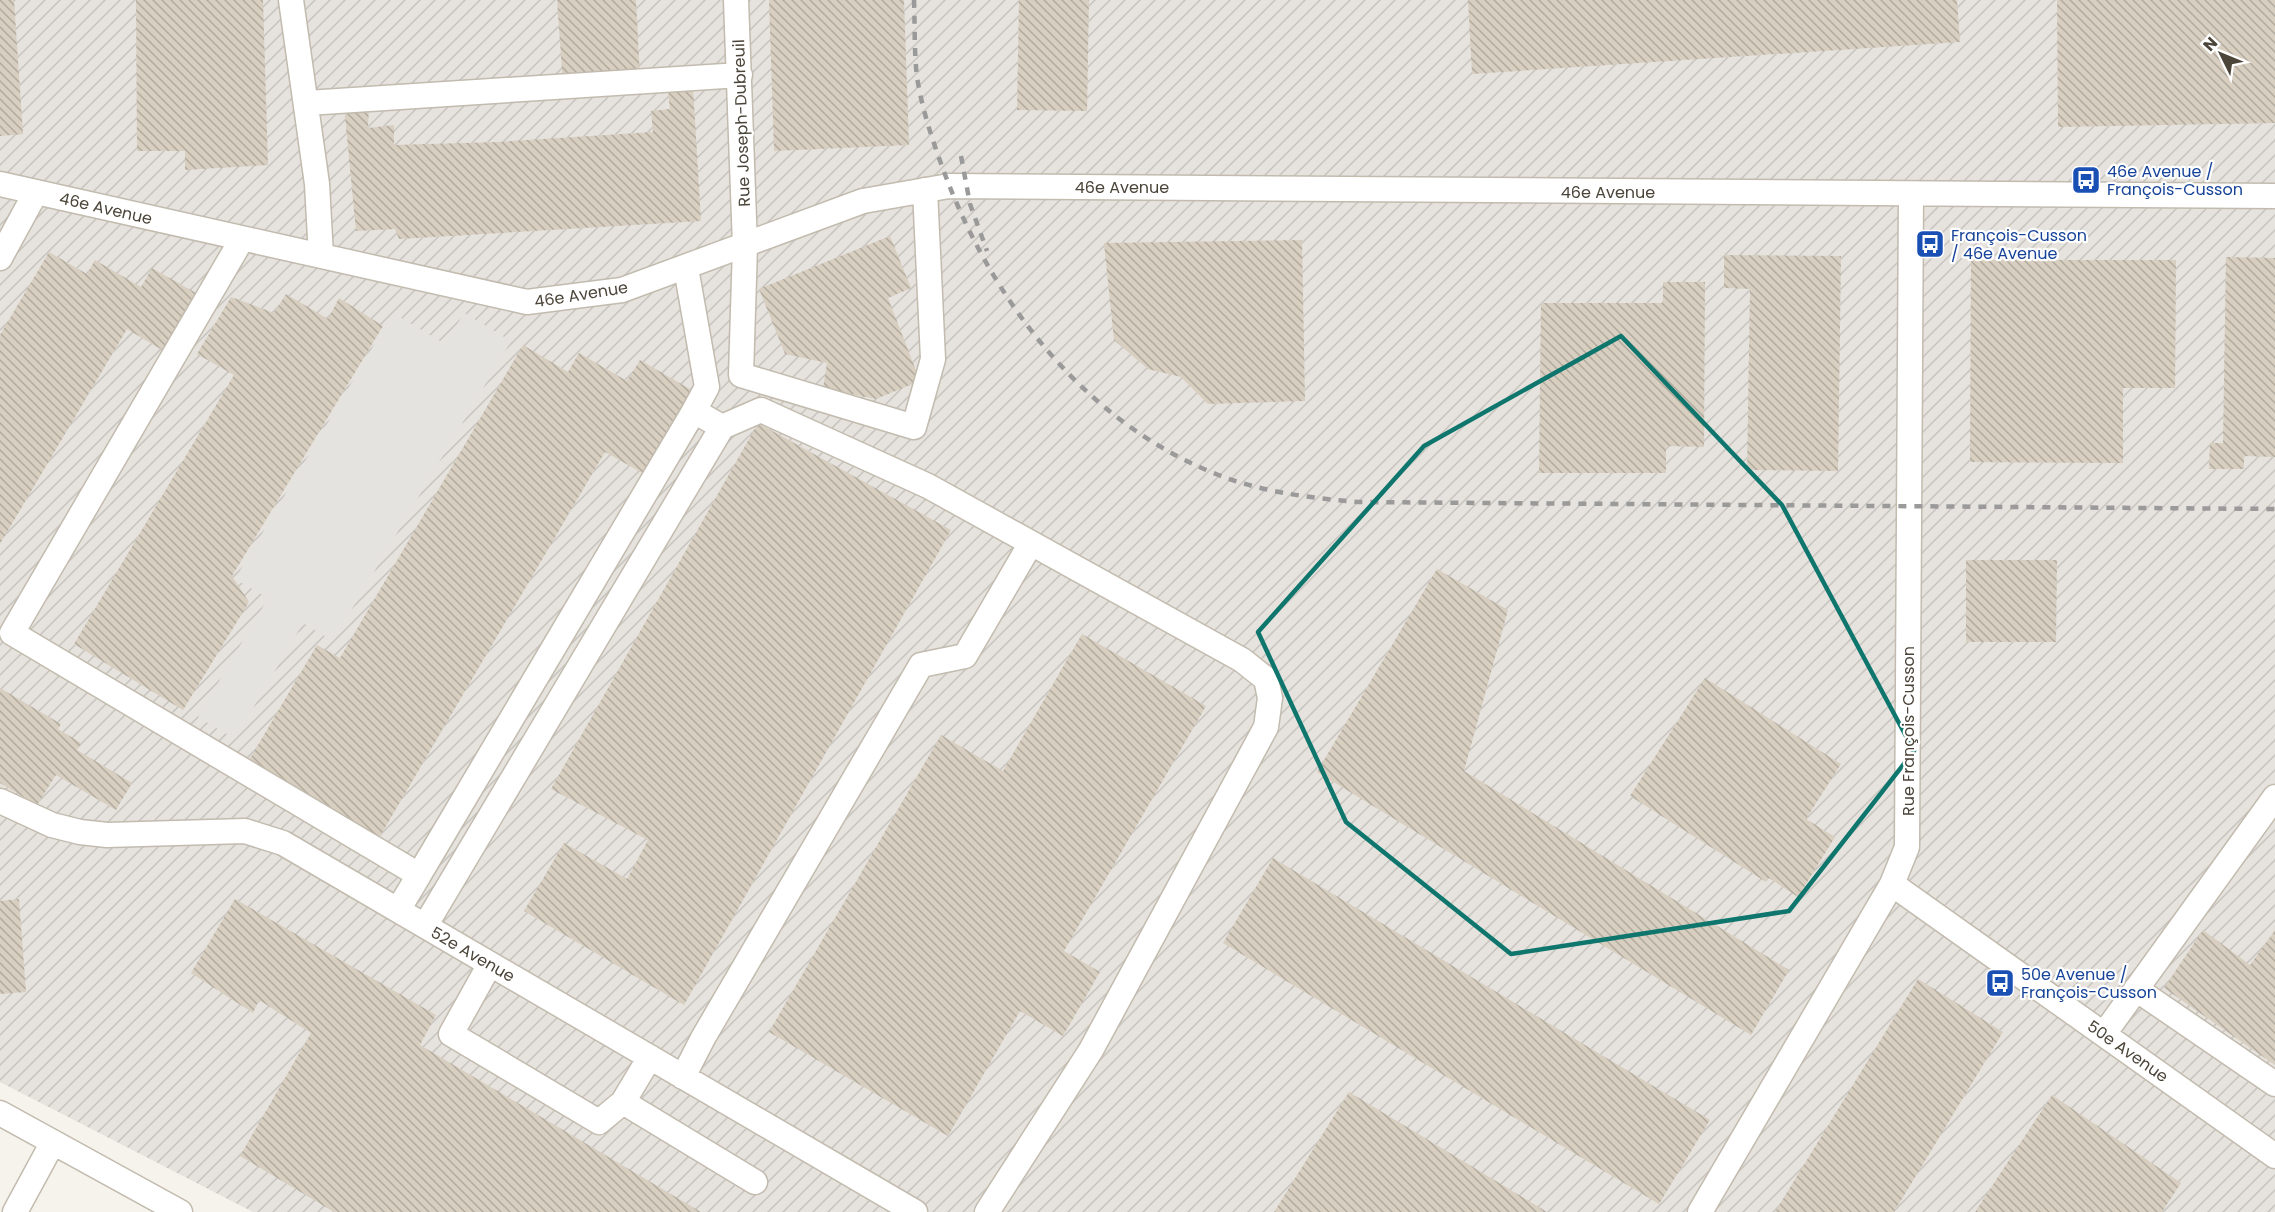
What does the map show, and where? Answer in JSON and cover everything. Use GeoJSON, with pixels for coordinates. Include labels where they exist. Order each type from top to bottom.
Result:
{"type":"FeatureCollection","features":[{"type":"Feature","properties":{"kind":"street"},"geometry":{"type":"LineString","coordinates":[[291,0],[317,184],[321,256]]}},
{"type":"Feature","properties":{"kind":"street","name":"Rue Joseph-Dubreuil"},"geometry":{"type":"LineString","coordinates":[[736,0],[745,246],[741,375],[914,427],[933,359],[925,190]]}},
{"type":"Feature","properties":{"kind":"street"},"geometry":{"type":"LineString","coordinates":[[307,103],[740,75]]}},
{"type":"Feature","properties":{"kind":"street","name":"46e Avenue"},"geometry":{"type":"LineString","coordinates":[[0,184],[527,302],[622,290],[863,201],[950,186],[2275,196]]}},
{"type":"Feature","properties":{"kind":"street"},"geometry":{"type":"LineString","coordinates":[[0,258],[36,192]]}},
{"type":"Feature","properties":{"kind":"street","name":"Rue François-Cusson"},"geometry":{"type":"LineString","coordinates":[[1700,1212],[1892,884],[1907,847],[1911,194]]}},
{"type":"Feature","properties":{"kind":"street"},"geometry":{"type":"LineString","coordinates":[[242,239],[6,629],[418,875]]}},
{"type":"Feature","properties":{"kind":"street"},"geometry":{"type":"LineString","coordinates":[[398,910],[707,387],[686,268]]}},
{"type":"Feature","properties":{"kind":"street"},"geometry":{"type":"LineString","coordinates":[[425,926],[722,427],[761,410],[928,486],[1242,660],[1266,679],[1270,698],[1266,727],[1091,1050],[987,1212]]}},
{"type":"Feature","properties":{"kind":"street"},"geometry":{"type":"LineString","coordinates":[[694,411],[722,427]]}},
{"type":"Feature","properties":{"kind":"street"},"geometry":{"type":"LineString","coordinates":[[657,474],[685,489]]}},
{"type":"Feature","properties":{"kind":"street"},"geometry":{"type":"LineString","coordinates":[[683,1077],[703,1038],[921,665],[965,656],[1031,543]]}},
{"type":"Feature","properties":{"kind":"street"},"geometry":{"type":"LineString","coordinates":[[599,572],[626,589]]}},
{"type":"Feature","properties":{"kind":"street"},"geometry":{"type":"LineString","coordinates":[[550,653],[579,668]]}},
{"type":"Feature","properties":{"kind":"street"},"geometry":{"type":"LineString","coordinates":[[503,733],[531,748]]}},
{"type":"Feature","properties":{"kind":"street"},"geometry":{"type":"LineString","coordinates":[[2104,1034],[2275,797]]}},
{"type":"Feature","properties":{"kind":"street","name":"52e Avenue"},"geometry":{"type":"LineString","coordinates":[[0,801],[52,825],[80,832],[107,835],[245,831],[283,843],[915,1212]]}},
{"type":"Feature","properties":{"kind":"street"},"geometry":{"type":"LineString","coordinates":[[446,828],[474,844]]}},
{"type":"Feature","properties":{"kind":"street","name":"50e Avenue"},"geometry":{"type":"LineString","coordinates":[[1892,884],[2275,1156]]}},
{"type":"Feature","properties":{"kind":"street"},"geometry":{"type":"LineString","coordinates":[[490,964],[451,1034],[599,1122],[623,1102],[650,1057]]}},
{"type":"Feature","properties":{"kind":"street"},"geometry":{"type":"LineString","coordinates":[[2136,989],[2275,1084]]}},
{"type":"Feature","properties":{"kind":"street"},"geometry":{"type":"LineString","coordinates":[[623,1102],[755,1182]]}},
{"type":"Feature","properties":{"kind":"street"},"geometry":{"type":"LineString","coordinates":[[0,1113],[180,1212]]}},
{"type":"Feature","properties":{"kind":"street"},"geometry":{"type":"LineString","coordinates":[[15,1212],[52,1142]]}},
{"type":"Feature","properties":{"kind":"highlighted area"},"geometry":{"type":"Polygon","coordinates":[[[1621,336],[1782,505],[1914,751],[1789,911],[1511,954],[1346,822],[1258,632],[1424,446],[1621,336]]]}},
{"type":"Feature","properties":{"kind":"shaded area"},"geometry":{"type":"Polygon","coordinates":[[[0,0],[2275,0],[2275,1212],[253,1212],[0,1082],[0,0]]]}},
{"type":"Feature","properties":{"kind":"shaded area"},"geometry":{"type":"Polygon","coordinates":[[[393,313],[445,344],[464,313],[511,341],[333,641],[303,623],[235,739],[198,717],[268,598],[235,579],[393,313]]]}},
{"type":"Feature","properties":{"kind":"building"},"geometry":{"type":"Polygon","coordinates":[[[0,0],[14,0],[23,134],[0,136],[0,0]]]}},
{"type":"Feature","properties":{"kind":"building"},"geometry":{"type":"Polygon","coordinates":[[[136,0],[263,0],[268,165],[185,170],[185,151],[137,151],[136,0]]]}},
{"type":"Feature","properties":{"kind":"building"},"geometry":{"type":"Polygon","coordinates":[[[557,0],[636,0],[640,78],[563,84],[557,0]]]}},
{"type":"Feature","properties":{"kind":"building"},"geometry":{"type":"Polygon","coordinates":[[[769,0],[904,0],[909,145],[774,151],[769,0]]]}},
{"type":"Feature","properties":{"kind":"building"},"geometry":{"type":"Polygon","coordinates":[[[1019,0],[1089,0],[1087,111],[1017,110],[1019,0]]]}},
{"type":"Feature","properties":{"kind":"building"},"geometry":{"type":"Polygon","coordinates":[[[1468,0],[1957,0],[1960,42],[1472,74],[1468,0]]]}},
{"type":"Feature","properties":{"kind":"building"},"geometry":{"type":"Polygon","coordinates":[[[2057,0],[2275,0],[2275,123],[2058,127],[2057,0]]]}},
{"type":"Feature","properties":{"kind":"building"},"geometry":{"type":"Polygon","coordinates":[[[667,86],[693,87],[701,221],[399,239],[395,229],[356,231],[344,106],[369,106],[368,128],[394,125],[394,145],[498,142],[653,132],[651,111],[670,109],[667,86]]]}},
{"type":"Feature","properties":{"kind":"building"},"geometry":{"type":"Polygon","coordinates":[[[890,236],[911,288],[888,298],[920,381],[876,399],[823,388],[827,363],[785,354],[759,289],[890,236]]]}},
{"type":"Feature","properties":{"kind":"building"},"geometry":{"type":"Polygon","coordinates":[[[1302,240],[1305,401],[1208,404],[1181,377],[1148,369],[1114,340],[1104,243],[1302,240]]]}},
{"type":"Feature","properties":{"kind":"building"},"geometry":{"type":"Polygon","coordinates":[[[49,252],[87,274],[95,260],[141,287],[152,268],[196,293],[162,350],[127,329],[0,544],[0,335],[49,252]]]}},
{"type":"Feature","properties":{"kind":"building"},"geometry":{"type":"Polygon","coordinates":[[[1724,255],[1841,256],[1838,471],[1747,470],[1750,289],[1724,288],[1724,255]]]}},
{"type":"Feature","properties":{"kind":"building"},"geometry":{"type":"Polygon","coordinates":[[[2226,257],[2275,258],[2275,457],[2244,456],[2244,469],[2209,469],[2210,443],[2223,443],[2226,257]]]}},
{"type":"Feature","properties":{"kind":"building"},"geometry":{"type":"Polygon","coordinates":[[[1971,260],[2176,260],[2175,388],[2123,388],[2123,463],[1970,462],[1971,260]]]}},
{"type":"Feature","properties":{"kind":"building"},"geometry":{"type":"Polygon","coordinates":[[[1663,282],[1705,282],[1704,447],[1666,446],[1666,473],[1539,473],[1541,303],[1663,303],[1663,282]]]}},
{"type":"Feature","properties":{"kind":"building"},"geometry":{"type":"Polygon","coordinates":[[[286,294],[328,319],[339,298],[383,326],[232,576],[249,602],[183,710],[74,644],[234,375],[197,354],[231,297],[274,313],[286,294]]]}},
{"type":"Feature","properties":{"kind":"building"},"geometry":{"type":"Polygon","coordinates":[[[523,345],[568,372],[579,353],[627,381],[640,360],[695,392],[646,475],[605,452],[379,838],[248,762],[317,645],[340,658],[523,345]]]}},
{"type":"Feature","properties":{"kind":"building"},"geometry":{"type":"Polygon","coordinates":[[[758,423],[951,530],[684,1005],[524,911],[564,843],[627,879],[648,840],[551,789],[758,423]]]}},
{"type":"Feature","properties":{"kind":"building"},"geometry":{"type":"Polygon","coordinates":[[[1966,560],[2057,560],[2056,642],[1966,642],[1966,560]]]}},
{"type":"Feature","properties":{"kind":"building"},"geometry":{"type":"Polygon","coordinates":[[[1437,569],[1508,610],[1464,771],[1789,970],[1751,1035],[1317,772],[1437,569]]]}},
{"type":"Feature","properties":{"kind":"building"},"geometry":{"type":"Polygon","coordinates":[[[1082,634],[1206,706],[1064,951],[1100,972],[1063,1036],[1020,1011],[948,1136],[769,1032],[941,735],[1003,771],[1082,634]]]}},
{"type":"Feature","properties":{"kind":"building"},"geometry":{"type":"Polygon","coordinates":[[[1705,678],[1841,764],[1806,819],[1835,837],[1798,897],[1769,878],[1766,882],[1630,796],[1705,678]]]}},
{"type":"Feature","properties":{"kind":"building"},"geometry":{"type":"Polygon","coordinates":[[[0,688],[61,724],[58,729],[81,743],[77,750],[132,783],[116,810],[56,775],[37,805],[0,783],[0,688]]]}},
{"type":"Feature","properties":{"kind":"building"},"geometry":{"type":"Polygon","coordinates":[[[1273,858],[1710,1120],[1659,1204],[1223,943],[1273,858]]]}},
{"type":"Feature","properties":{"kind":"building"},"geometry":{"type":"Polygon","coordinates":[[[19,899],[26,992],[0,994],[0,901],[19,899]]]}},
{"type":"Feature","properties":{"kind":"building"},"geometry":{"type":"Polygon","coordinates":[[[235,899],[436,1015],[420,1045],[701,1212],[334,1212],[240,1156],[311,1033],[259,1000],[253,1013],[191,973],[235,899]]]}},
{"type":"Feature","properties":{"kind":"building"},"geometry":{"type":"Polygon","coordinates":[[[2203,930],[2250,965],[2275,930],[2275,1065],[2164,988],[2203,930]]]}},
{"type":"Feature","properties":{"kind":"building"},"geometry":{"type":"Polygon","coordinates":[[[1918,979],[2003,1032],[1894,1212],[1775,1212],[1918,979]]]}},
{"type":"Feature","properties":{"kind":"building"},"geometry":{"type":"Polygon","coordinates":[[[1349,1092],[1547,1212],[1274,1212],[1349,1092]]]}},
{"type":"Feature","properties":{"kind":"building"},"geometry":{"type":"Polygon","coordinates":[[[2052,1095],[2181,1183],[2162,1212],[1975,1212],[2052,1095]]]}},
{"type":"Feature","properties":{"kind":"railway"},"geometry":{"type":"LineString","coordinates":[[914,0],[917,77],[931,135],[963,218],[987,264],[1015,309],[1048,351],[1084,389],[1124,422],[1168,451],[1216,474],[1286,493],[1358,502],[2275,509]]}},
{"type":"Feature","properties":{"kind":"railway"},"geometry":{"type":"LineString","coordinates":[[961,156],[970,204],[987,251]]}},
{"type":"Feature","properties":{"kind":"place","name":"46e Avenue / François-Cusson"},"geometry":{"type":"Point","coordinates":[2086,180]}},
{"type":"Feature","properties":{"kind":"place","name":"François-Cusson / 46e Avenue"},"geometry":{"type":"Point","coordinates":[1930,244]}},
{"type":"Feature","properties":{"kind":"place","name":"50e Avenue / François-Cusson"},"geometry":{"type":"Point","coordinates":[2000,983]}}]}
